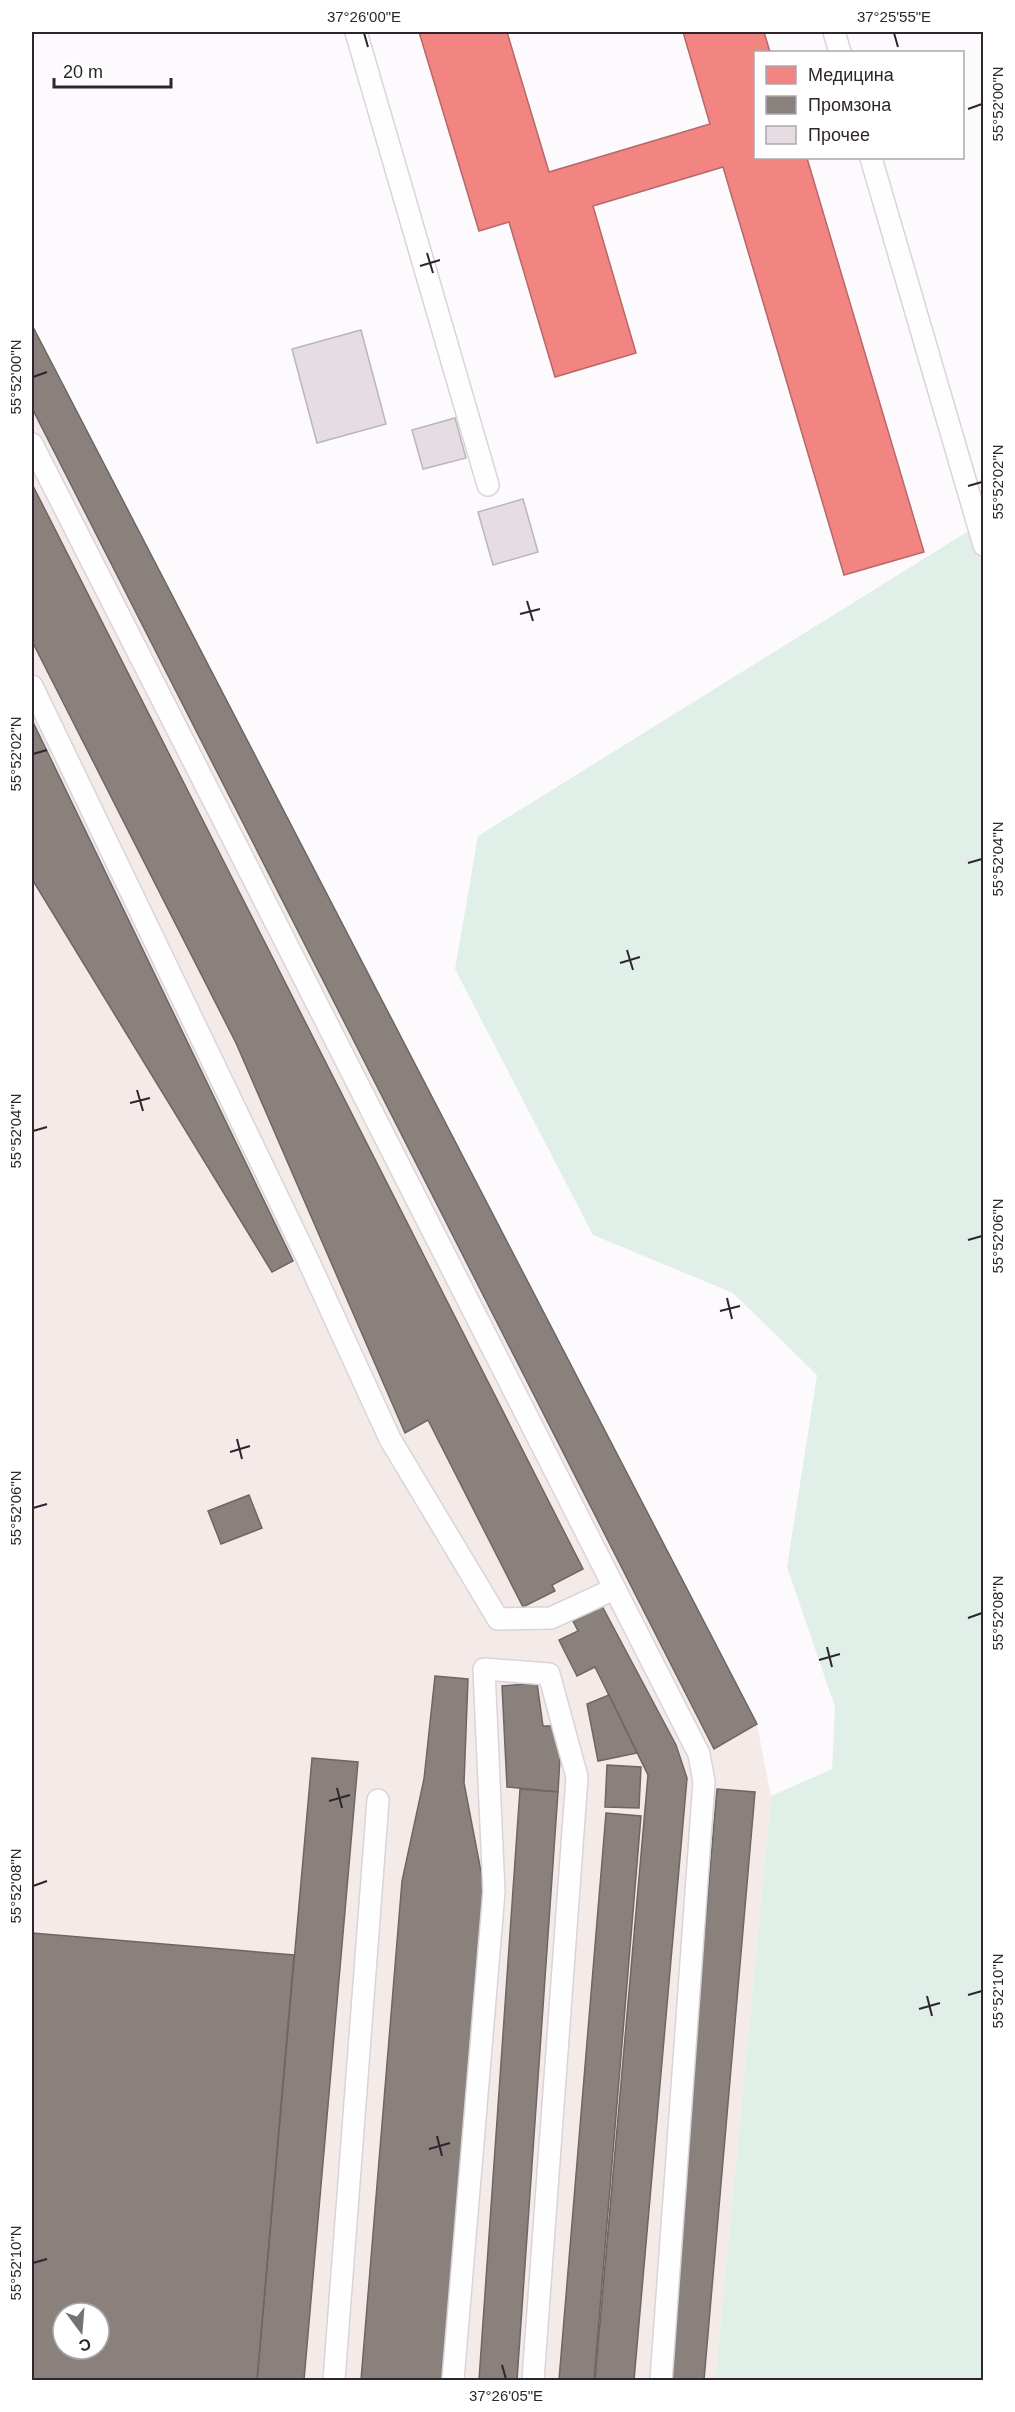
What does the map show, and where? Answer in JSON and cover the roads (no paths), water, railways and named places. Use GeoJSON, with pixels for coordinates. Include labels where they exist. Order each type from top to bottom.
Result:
{"type":"FeatureCollection","features":[{"type":"Feature","properties":{"kind":"lane"},"geometry":{"type":"LineString","coordinates":[[356,32],[488,486]]}},
{"type":"Feature","properties":{"kind":"lane"},"geometry":{"type":"LineString","coordinates":[[834,32],[840,51]]}},
{"type":"Feature","properties":{"kind":"lane"},"geometry":{"type":"LineString","coordinates":[[871,159],[984,545]]}},
{"type":"Feature","properties":{"kind":"lane"},"geometry":{"type":"LineString","coordinates":[[32,444],[699,1754],[704,1782],[661,2380]]}},
{"type":"Feature","properties":{"kind":"lane"},"geometry":{"type":"LineString","coordinates":[[32,686],[302,1248],[390,1439],[498,1618],[551,1618],[614,1589]]}},
{"type":"Feature","properties":{"kind":"lane"},"geometry":{"type":"LineString","coordinates":[[453,2380],[494,1892],[484,1670],[549,1674],[577,1777],[533,2380]]}},
{"type":"Feature","properties":{"kind":"lane"},"geometry":{"type":"LineString","coordinates":[[334,2380],[378,1800]]}}]}
